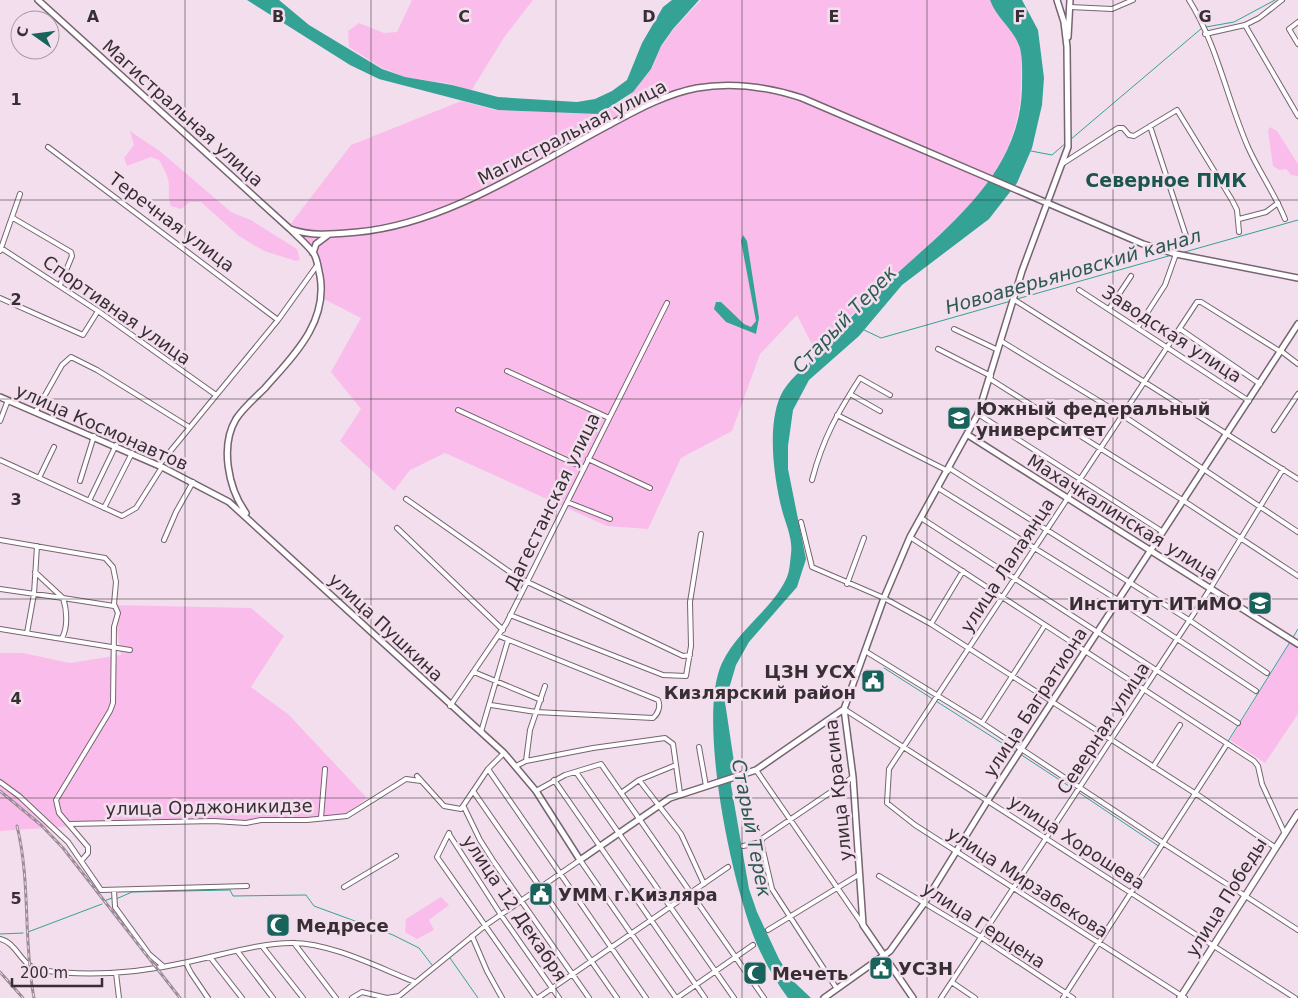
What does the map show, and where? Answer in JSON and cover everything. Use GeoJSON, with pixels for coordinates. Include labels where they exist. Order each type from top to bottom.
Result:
{"type":"FeatureCollection","features":[{"type":"Feature","properties":{"kind":"main road","name":"улица Победы"},"geometry":{"type":"LineString","coordinates":[[1182,997],[1298,814]]}},
{"type":"Feature","properties":{"kind":"main road","name":"улица Победы"},"geometry":{"type":"LineString","coordinates":[[1245,896],[1285,834]]}},
{"type":"Feature","properties":{"kind":"street","name":"Магистральная улица"},"geometry":{"type":"LineString","coordinates":[[38,0],[290,229],[300,233],[328,235],[390,228],[411,223],[464,202],[640,109],[684,91],[711,86],[750,87],[786,93],[913,144],[1015,191],[1143,244],[1176,254],[1298,278]]}},
{"type":"Feature","properties":{"kind":"street"},"geometry":{"type":"LineString","coordinates":[[1057,0],[1064,22],[1067,48]]}},
{"type":"Feature","properties":{"kind":"street"},"geometry":{"type":"LineString","coordinates":[[1067,48],[1070,0]]}},
{"type":"Feature","properties":{"kind":"street"},"geometry":{"type":"LineString","coordinates":[[1070,7],[1112,9],[1133,0]]}},
{"type":"Feature","properties":{"kind":"street"},"geometry":{"type":"LineString","coordinates":[[1189,0],[1205,34],[1248,148],[1278,203],[1284,219]]}},
{"type":"Feature","properties":{"kind":"street"},"geometry":{"type":"LineString","coordinates":[[1205,34],[1245,25],[1265,15],[1282,0]]}},
{"type":"Feature","properties":{"kind":"street"},"geometry":{"type":"LineString","coordinates":[[1298,22],[1289,29],[1298,44]]}},
{"type":"Feature","properties":{"kind":"street"},"geometry":{"type":"LineString","coordinates":[[1245,25],[1298,116]]}},
{"type":"Feature","properties":{"kind":"street","name":"улица Красина"},"geometry":{"type":"LineString","coordinates":[[863,925],[853,777],[844,709],[884,598],[910,537],[978,414],[1013,299],[1062,164],[1070,134],[1067,48]]}},
{"type":"Feature","properties":{"kind":"street"},"geometry":{"type":"LineString","coordinates":[[1062,164],[1118,128],[1123,128],[1132,136],[1175,111],[1179,111],[1232,200],[1239,219],[1239,232]]}},
{"type":"Feature","properties":{"kind":"street"},"geometry":{"type":"LineString","coordinates":[[1150,126],[1186,236]]}},
{"type":"Feature","properties":{"kind":"street","name":"Теречная улица"},"geometry":{"type":"LineString","coordinates":[[48,147],[278,320]]}},
{"type":"Feature","properties":{"kind":"street"},"geometry":{"type":"LineString","coordinates":[[1,249],[20,194]]}},
{"type":"Feature","properties":{"kind":"street"},"geometry":{"type":"LineString","coordinates":[[1239,219],[1266,212],[1278,203]]}},
{"type":"Feature","properties":{"kind":"street"},"geometry":{"type":"LineString","coordinates":[[13,218],[71,252],[72,256],[60,285]]}},
{"type":"Feature","properties":{"kind":"street","name":"улица Пушкина"},"geometry":{"type":"LineString","coordinates":[[251,520],[238,500],[230,472],[227,445],[230,434],[237,418],[305,341],[321,298],[318,264],[313,253],[290,229]]}},
{"type":"Feature","properties":{"kind":"street"},"geometry":{"type":"LineString","coordinates":[[313,253],[316,244],[328,235]]}},
{"type":"Feature","properties":{"kind":"street","name":"Спортивная улица"},"geometry":{"type":"LineString","coordinates":[[1,249],[60,285],[216,395]]}},
{"type":"Feature","properties":{"kind":"street"},"geometry":{"type":"LineString","coordinates":[[1138,327],[1166,285],[1176,254]]}},
{"type":"Feature","properties":{"kind":"street"},"geometry":{"type":"LineString","coordinates":[[0,460],[122,516],[137,507],[161,466],[188,427],[278,320],[318,264]]}},
{"type":"Feature","properties":{"kind":"street"},"geometry":{"type":"LineString","coordinates":[[1109,309],[1131,276]]}},
{"type":"Feature","properties":{"kind":"street","name":"Заводская улица"},"geometry":{"type":"LineString","coordinates":[[1079,290],[1249,401]]}},
{"type":"Feature","properties":{"kind":"street"},"geometry":{"type":"LineString","coordinates":[[0,298],[83,335],[98,311]]}},
{"type":"Feature","properties":{"kind":"street"},"geometry":{"type":"LineString","coordinates":[[1013,299],[1298,479]]}},
{"type":"Feature","properties":{"kind":"street","name":"улица Лалаянца"},"geometry":{"type":"LineString","coordinates":[[889,769],[1199,302],[1281,352]]}},
{"type":"Feature","properties":{"kind":"street","name":"Дагестанская улица"},"geometry":{"type":"LineString","coordinates":[[450,706],[503,630],[667,303]]}},
{"type":"Feature","properties":{"kind":"street","name":"улица Багратиона"},"geometry":{"type":"LineString","coordinates":[[824,998],[890,951],[924,902],[988,800],[1298,324]]}},
{"type":"Feature","properties":{"kind":"street","name":"Заводская улица"},"geometry":{"type":"LineString","coordinates":[[1180,328],[1260,384]]}},
{"type":"Feature","properties":{"kind":"street"},"geometry":{"type":"LineString","coordinates":[[954,329],[998,350]]}},
{"type":"Feature","properties":{"kind":"street"},"geometry":{"type":"LineString","coordinates":[[1001,341],[1205,469],[1298,532]]}},
{"type":"Feature","properties":{"kind":"street"},"geometry":{"type":"LineString","coordinates":[[938,350],[990,377],[1242,538],[1298,576]]}},
{"type":"Feature","properties":{"kind":"street"},"geometry":{"type":"LineString","coordinates":[[1281,352],[1298,364]]}},
{"type":"Feature","properties":{"kind":"street"},"geometry":{"type":"LineString","coordinates":[[36,411],[62,365],[71,357],[98,370],[188,427]]}},
{"type":"Feature","properties":{"kind":"street"},"geometry":{"type":"LineString","coordinates":[[507,371],[609,418]]}},
{"type":"Feature","properties":{"kind":"street"},"geometry":{"type":"LineString","coordinates":[[812,480],[820,448],[837,415],[860,378],[890,395]]}},
{"type":"Feature","properties":{"kind":"street"},"geometry":{"type":"LineString","coordinates":[[850,394],[880,411]]}},
{"type":"Feature","properties":{"kind":"street"},"geometry":{"type":"LineString","coordinates":[[1274,430],[1298,394]]}},
{"type":"Feature","properties":{"kind":"street","name":"улица Космонавтов"},"geometry":{"type":"LineString","coordinates":[[0,396],[161,466],[229,502]]}},
{"type":"Feature","properties":{"kind":"street"},"geometry":{"type":"LineString","coordinates":[[0,421],[8,400]]}},
{"type":"Feature","properties":{"kind":"street"},"geometry":{"type":"LineString","coordinates":[[458,410],[584,468]]}},
{"type":"Feature","properties":{"kind":"street"},"geometry":{"type":"LineString","coordinates":[[978,414],[1163,532]]}},
{"type":"Feature","properties":{"kind":"street"},"geometry":{"type":"LineString","coordinates":[[837,415],[949,469],[1190,620],[1267,673]]}},
{"type":"Feature","properties":{"kind":"street","name":"Махачкалинская улица"},"geometry":{"type":"LineString","coordinates":[[968,435],[1294,641]]}},
{"type":"Feature","properties":{"kind":"street"},"geometry":{"type":"LineString","coordinates":[[80,481],[94,436]]}},
{"type":"Feature","properties":{"kind":"street"},"geometry":{"type":"LineString","coordinates":[[89,501],[116,446]]}},
{"type":"Feature","properties":{"kind":"street"},"geometry":{"type":"LineString","coordinates":[[39,478],[54,448]]}},
{"type":"Feature","properties":{"kind":"street"},"geometry":{"type":"LineString","coordinates":[[104,508],[132,453]]}},
{"type":"Feature","properties":{"kind":"street"},"geometry":{"type":"LineString","coordinates":[[588,459],[650,488]]}},
{"type":"Feature","properties":{"kind":"street","name":"Северная улица"},"geometry":{"type":"LineString","coordinates":[[941,998],[953,983],[981,937],[1190,620],[1283,470]]}},
{"type":"Feature","properties":{"kind":"street","name":"улица Космонавтов"},"geometry":{"type":"LineString","coordinates":[[164,540],[176,512],[193,482]]}},
{"type":"Feature","properties":{"kind":"street"},"geometry":{"type":"LineString","coordinates":[[938,488],[1118,600],[1256,691]]}},
{"type":"Feature","properties":{"kind":"street"},"geometry":{"type":"LineString","coordinates":[[406,499],[472,547],[527,582],[684,656],[690,655]]}},
{"type":"Feature","properties":{"kind":"street","name":"улица Пушкина"},"geometry":{"type":"LineString","coordinates":[[229,502],[251,520],[516,766],[536,791],[580,860],[677,998]]}},
{"type":"Feature","properties":{"kind":"street"},"geometry":{"type":"LineString","coordinates":[[567,502],[610,519]]}},
{"type":"Feature","properties":{"kind":"street"},"geometry":{"type":"LineString","coordinates":[[921,518],[1238,723]]}},
{"type":"Feature","properties":{"kind":"street"},"geometry":{"type":"LineString","coordinates":[[801,522],[812,567],[847,584],[884,598],[931,624],[1276,848]]}},
{"type":"Feature","properties":{"kind":"street"},"geometry":{"type":"LineString","coordinates":[[397,528],[503,630]]}},
{"type":"Feature","properties":{"kind":"street"},"geometry":{"type":"LineString","coordinates":[[510,615],[663,675],[686,676],[690,655],[690,602],[701,534]]}},
{"type":"Feature","properties":{"kind":"street"},"geometry":{"type":"LineString","coordinates":[[910,537],[1144,689],[1258,766],[1262,784],[1285,834]]}},
{"type":"Feature","properties":{"kind":"street"},"geometry":{"type":"LineString","coordinates":[[847,584],[864,538]]}},
{"type":"Feature","properties":{"kind":"street"},"geometry":{"type":"LineString","coordinates":[[0,540],[105,558],[112,567],[116,582],[114,606],[118,613],[114,623],[112,707],[56,800],[59,813],[88,846],[88,852],[82,860]]}},
{"type":"Feature","properties":{"kind":"street"},"geometry":{"type":"LineString","coordinates":[[27,633],[34,594],[37,546]]}},
{"type":"Feature","properties":{"kind":"street"},"geometry":{"type":"LineString","coordinates":[[931,624],[963,571]]}},
{"type":"Feature","properties":{"kind":"street"},"geometry":{"type":"LineString","coordinates":[[35,572],[63,598],[66,608],[65,627],[62,638]]}},
{"type":"Feature","properties":{"kind":"street"},"geometry":{"type":"LineString","coordinates":[[0,589],[114,606]]}},
{"type":"Feature","properties":{"kind":"street"},"geometry":{"type":"LineString","coordinates":[[66,608],[74,601]]}},
{"type":"Feature","properties":{"kind":"street"},"geometry":{"type":"LineString","coordinates":[[982,724],[1045,625]]}},
{"type":"Feature","properties":{"kind":"street"},"geometry":{"type":"LineString","coordinates":[[0,629],[130,650]]}},
{"type":"Feature","properties":{"kind":"street"},"geometry":{"type":"LineString","coordinates":[[491,705],[536,712],[653,718],[657,715],[660,704],[658,700],[556,657],[499,636]]}},
{"type":"Feature","properties":{"kind":"street"},"geometry":{"type":"LineString","coordinates":[[481,732],[491,705],[508,640]]}},
{"type":"Feature","properties":{"kind":"street"},"geometry":{"type":"LineString","coordinates":[[865,651],[982,724],[1298,930]]}},
{"type":"Feature","properties":{"kind":"street"},"geometry":{"type":"LineString","coordinates":[[474,672],[541,700]]}},
{"type":"Feature","properties":{"kind":"street"},"geometry":{"type":"LineString","coordinates":[[526,760],[530,730],[545,686]]}},
{"type":"Feature","properties":{"kind":"street"},"geometry":{"type":"LineString","coordinates":[[352,998],[362,992],[387,998],[399,997],[486,925],[660,805],[680,793],[756,770],[844,709]]}},
{"type":"Feature","properties":{"kind":"street","name":"улица Хорошева"},"geometry":{"type":"LineString","coordinates":[[844,709],[1295,998]]}},
{"type":"Feature","properties":{"kind":"street"},"geometry":{"type":"LineString","coordinates":[[1153,767],[1180,725]]}},
{"type":"Feature","properties":{"kind":"street"},"geometry":{"type":"LineString","coordinates":[[516,766],[526,760],[665,738],[673,744],[680,793]]}},
{"type":"Feature","properties":{"kind":"street"},"geometry":{"type":"LineString","coordinates":[[1065,996],[1227,744]]}},
{"type":"Feature","properties":{"kind":"street"},"geometry":{"type":"LineString","coordinates":[[699,747],[708,785]]}},
{"type":"Feature","properties":{"kind":"street"},"geometry":{"type":"LineString","coordinates":[[417,776],[444,806],[461,809],[488,769],[504,753]]}},
{"type":"Feature","properties":{"kind":"street"},"geometry":{"type":"LineString","coordinates":[[536,791],[554,780],[601,764],[764,998]]}},
{"type":"Feature","properties":{"kind":"street"},"geometry":{"type":"LineString","coordinates":[[621,793],[639,780],[676,765]]}},
{"type":"Feature","properties":{"kind":"street"},"geometry":{"type":"LineString","coordinates":[[321,818],[325,769]]}},
{"type":"Feature","properties":{"kind":"street"},"geometry":{"type":"LineString","coordinates":[[488,769],[646,998]]}},
{"type":"Feature","properties":{"kind":"street","name":"улица Мирзабекова"},"geometry":{"type":"LineString","coordinates":[[889,769],[886,803],[956,852],[1182,997]]}},
{"type":"Feature","properties":{"kind":"street"},"geometry":{"type":"LineString","coordinates":[[756,770],[789,821],[912,998]]}},
{"type":"Feature","properties":{"kind":"street"},"geometry":{"type":"LineString","coordinates":[[576,772],[734,998]]}},
{"type":"Feature","properties":{"kind":"street"},"geometry":{"type":"LineString","coordinates":[[743,846],[761,842],[763,838],[853,777]]}},
{"type":"Feature","properties":{"kind":"street","name":"улица Орджоникидзе"},"geometry":{"type":"LineString","coordinates":[[69,824],[214,821],[246,823],[261,820],[321,818],[350,814],[406,779],[421,781]]}},
{"type":"Feature","properties":{"kind":"street"},"geometry":{"type":"LineString","coordinates":[[554,780],[705,998]]}},
{"type":"Feature","properties":{"kind":"street"},"geometry":{"type":"LineString","coordinates":[[639,780],[681,834],[704,884]]}},
{"type":"Feature","properties":{"kind":"street"},"geometry":{"type":"LineString","coordinates":[[0,782],[19,796],[51,825],[82,860],[92,880],[102,890],[247,886]]}},
{"type":"Feature","properties":{"kind":"street"},"geometry":{"type":"LineString","coordinates":[[473,791],[617,998]]}},
{"type":"Feature","properties":{"kind":"street"},"geometry":{"type":"LineString","coordinates":[[464,807],[480,840],[520,902],[589,998]]}},
{"type":"Feature","properties":{"kind":"street","name":"улица 12 Декабря"},"geometry":{"type":"LineString","coordinates":[[486,925],[438,857],[449,834],[501,915],[559,998]]}},
{"type":"Feature","properties":{"kind":"street"},"geometry":{"type":"LineString","coordinates":[[761,842],[772,889],[837,989]]}},
{"type":"Feature","properties":{"kind":"street"},"geometry":{"type":"LineString","coordinates":[[344,887],[396,856]]}},
{"type":"Feature","properties":{"kind":"street"},"geometry":{"type":"LineString","coordinates":[[486,925],[537,998],[728,867]]}},
{"type":"Feature","properties":{"kind":"street"},"geometry":{"type":"LineString","coordinates":[[768,930],[860,874]]}},
{"type":"Feature","properties":{"kind":"street","name":"улица Герцена"},"geometry":{"type":"LineString","coordinates":[[879,876],[981,937],[1065,996],[1073,998]]}},
{"type":"Feature","properties":{"kind":"street"},"geometry":{"type":"LineString","coordinates":[[114,890],[115,907],[149,954],[163,966]]}},
{"type":"Feature","properties":{"kind":"street"},"geometry":{"type":"LineString","coordinates":[[472,936],[487,972],[502,998]]}},
{"type":"Feature","properties":{"kind":"street"},"geometry":{"type":"LineString","coordinates":[[0,938],[10,942],[26,964],[33,968],[84,974],[116,973],[186,963],[262,946],[294,943],[332,950],[415,982]]}},
{"type":"Feature","properties":{"kind":"street"},"geometry":{"type":"LineString","coordinates":[[294,943],[336,998]]}},
{"type":"Feature","properties":{"kind":"street"},"geometry":{"type":"LineString","coordinates":[[677,998],[753,945]]}},
{"type":"Feature","properties":{"kind":"street"},"geometry":{"type":"LineString","coordinates":[[262,946],[304,998]]}},
{"type":"Feature","properties":{"kind":"street"},"geometry":{"type":"LineString","coordinates":[[238,952],[273,998]]}},
{"type":"Feature","properties":{"kind":"street"},"geometry":{"type":"LineString","coordinates":[[210,957],[242,998]]}},
{"type":"Feature","properties":{"kind":"street"},"geometry":{"type":"LineString","coordinates":[[186,963],[191,974],[208,998]]}},
{"type":"Feature","properties":{"kind":"street"},"geometry":{"type":"LineString","coordinates":[[116,973],[119,998]]}},
{"type":"Feature","properties":{"kind":"street"},"geometry":{"type":"LineString","coordinates":[[953,983],[975,998]]}},
{"type":"Feature","properties":{"kind":"shaded area"},"geometry":{"type":"Polygon","coordinates":[[[247,0],[279,0],[309,25],[382,69],[405,77],[452,85],[498,97],[577,102],[595,99],[612,91],[627,80],[642,43],[663,7],[672,0],[699,0],[673,29],[661,46],[651,69],[633,92],[599,114],[498,110],[379,79],[350,65],[247,0]]]}},
{"type":"Feature","properties":{"kind":"shaded area"},"geometry":{"type":"Polygon","coordinates":[[[412,0],[533,0],[505,36],[471,91],[451,84],[405,77],[382,68],[349,47],[348,31],[359,23],[384,33],[397,32],[412,0]]]}},
{"type":"Feature","properties":{"kind":"shaded area"},"geometry":{"type":"Polygon","coordinates":[[[701,0],[990,0],[1017,42],[1021,57],[1021,87],[1016,123],[1004,156],[986,185],[963,212],[852,314],[817,354],[797,315],[760,354],[732,431],[681,458],[648,529],[607,526],[445,453],[410,470],[394,491],[340,441],[361,409],[331,372],[361,318],[324,299],[324,282],[316,250],[289,226],[351,145],[461,101],[496,110],[600,114],[629,96],[652,68],[659,50],[673,30],[701,0]]]}},
{"type":"Feature","properties":{"kind":"shaded area"},"geometry":{"type":"Polygon","coordinates":[[[990,0],[1022,0],[1038,30],[1044,78],[1042,105],[1032,148],[1017,183],[989,219],[902,285],[859,336],[809,380],[793,410],[788,446],[788,469],[806,559],[797,587],[749,642],[736,665],[725,702],[734,762],[731,785],[749,889],[757,912],[779,959],[793,981],[811,998],[788,998],[772,974],[759,949],[749,923],[729,848],[715,763],[713,723],[715,689],[722,663],[729,651],[774,599],[789,571],[791,543],[779,497],[773,453],[776,409],[783,391],[792,379],[880,289],[956,219],[977,196],[994,173],[1009,147],[1018,119],[1022,88],[1022,58],[1017,41],[996,12],[990,0]]]}},
{"type":"Feature","properties":{"kind":"shaded area"},"geometry":{"type":"Polygon","coordinates":[[[1270,127],[1277,131],[1298,164],[1298,176],[1291,175],[1286,169],[1279,170],[1273,166],[1268,131],[1270,127]]]}},
{"type":"Feature","properties":{"kind":"shaded area"},"geometry":{"type":"Polygon","coordinates":[[[130,131],[161,152],[231,212],[251,220],[297,249],[300,260],[296,261],[264,251],[239,236],[201,202],[190,202],[181,209],[171,206],[168,179],[159,160],[151,157],[127,166],[124,158],[134,145],[130,131]]]}},
{"type":"Feature","properties":{"kind":"shaded area"},"geometry":{"type":"Polygon","coordinates":[[[743,235],[747,241],[759,318],[756,334],[726,322],[714,309],[716,302],[721,302],[744,324],[751,327],[756,321],[741,241],[743,235]]]}},
{"type":"Feature","properties":{"kind":"shaded area"},"geometry":{"type":"Polygon","coordinates":[[[113,605],[251,608],[284,636],[251,687],[288,714],[367,798],[341,818],[118,823],[0,831],[0,653],[23,653],[70,663],[121,655],[113,605]]]}},
{"type":"Feature","properties":{"kind":"shaded area"},"geometry":{"type":"Polygon","coordinates":[[[1290,643],[1298,648],[1298,714],[1265,763],[1230,740],[1290,643]]]}},
{"type":"Feature","properties":{"kind":"shaded area"},"geometry":{"type":"Polygon","coordinates":[[[441,897],[449,905],[429,920],[434,930],[417,939],[405,932],[406,919],[441,897]]]}},
{"type":"Feature","properties":{"kind":"waterway"},"geometry":{"type":"LineString","coordinates":[[1206,27],[1234,22],[1275,0]]}},
{"type":"Feature","properties":{"kind":"waterway"},"geometry":{"type":"LineString","coordinates":[[1070,140],[1202,28]]}},
{"type":"Feature","properties":{"kind":"waterway"},"geometry":{"type":"LineString","coordinates":[[1031,151],[1052,155],[1067,142]]}},
{"type":"Feature","properties":{"kind":"waterway","name":"Новоаверьяновский канал"},"geometry":{"type":"LineString","coordinates":[[1181,253],[1298,220]]}},
{"type":"Feature","properties":{"kind":"waterway","name":"Новоаверьяновский канал"},"geometry":{"type":"LineString","coordinates":[[1017,299],[1172,255]]}},
{"type":"Feature","properties":{"kind":"waterway","name":"Новоаверьяновский канал"},"geometry":{"type":"LineString","coordinates":[[862,329],[881,338],[1011,301]]}},
{"type":"Feature","properties":{"kind":"waterway"},"geometry":{"type":"LineString","coordinates":[[1292,639],[1298,629]]}},
{"type":"Feature","properties":{"kind":"waterway"},"geometry":{"type":"LineString","coordinates":[[1227,743],[1290,642]]}},
{"type":"Feature","properties":{"kind":"waterway"},"geometry":{"type":"LineString","coordinates":[[884,668],[1016,752]]}},
{"type":"Feature","properties":{"kind":"waterway"},"geometry":{"type":"LineString","coordinates":[[1020,754],[1075,790]]}},
{"type":"Feature","properties":{"kind":"waterway"},"geometry":{"type":"LineString","coordinates":[[1078,792],[1160,847]]}},
{"type":"Feature","properties":{"kind":"waterway"},"geometry":{"type":"LineString","coordinates":[[116,899],[132,892],[230,890],[233,896],[306,895],[314,906],[393,935],[419,948],[432,965]]}},
{"type":"Feature","properties":{"kind":"waterway"},"geometry":{"type":"LineString","coordinates":[[104,901],[112,898]]}},
{"type":"Feature","properties":{"kind":"waterway"},"geometry":{"type":"LineString","coordinates":[[28,932],[102,904]]}},
{"type":"Feature","properties":{"kind":"waterway"},"geometry":{"type":"LineString","coordinates":[[0,934],[23,933]]}},
{"type":"Feature","properties":{"kind":"waterway"},"geometry":{"type":"LineString","coordinates":[[450,958],[478,998]]}},
{"type":"Feature","properties":{"kind":"railway"},"geometry":{"type":"LineString","coordinates":[[0,791],[41,825],[63,848],[180,998]]}},
{"type":"Feature","properties":{"kind":"railway"},"geometry":{"type":"LineString","coordinates":[[17,826],[24,869],[29,955],[34,998]]}},
{"type":"Feature","properties":{"kind":"railway"},"geometry":{"type":"LineString","coordinates":[[0,972],[23,998]]}},
{"type":"Feature","properties":{"kind":"place","name":"Южный федеральный университет"},"geometry":{"type":"Point","coordinates":[959,418]}},
{"type":"Feature","properties":{"kind":"place","name":"Институт ИТиМО"},"geometry":{"type":"Point","coordinates":[1260,603]}},
{"type":"Feature","properties":{"kind":"place","name":"ЦЗН УСХ Кизлярский район"},"geometry":{"type":"Point","coordinates":[873,681]}},
{"type":"Feature","properties":{"kind":"place","name":"УММ г.Кизляра"},"geometry":{"type":"Point","coordinates":[541,894]}},
{"type":"Feature","properties":{"kind":"place","name":"Медресе"},"geometry":{"type":"Point","coordinates":[278,925]}},
{"type":"Feature","properties":{"kind":"place","name":"УСЗН"},"geometry":{"type":"Point","coordinates":[881,968]}},
{"type":"Feature","properties":{"kind":"place","name":"Мечеть"},"geometry":{"type":"Point","coordinates":[755,973]}},
{"type":"Feature","properties":{"kind":"district","name":"Северное ПМК"},"geometry":{"type":"Point","coordinates":[1166,180]}},
{"type":"Feature","properties":{"kind":"water label","name":"Старый Терек"},"geometry":{"type":"Point","coordinates":[844,319]}},
{"type":"Feature","properties":{"kind":"water label","name":"Старый Терек"},"geometry":{"type":"Point","coordinates":[752,828]}}]}
